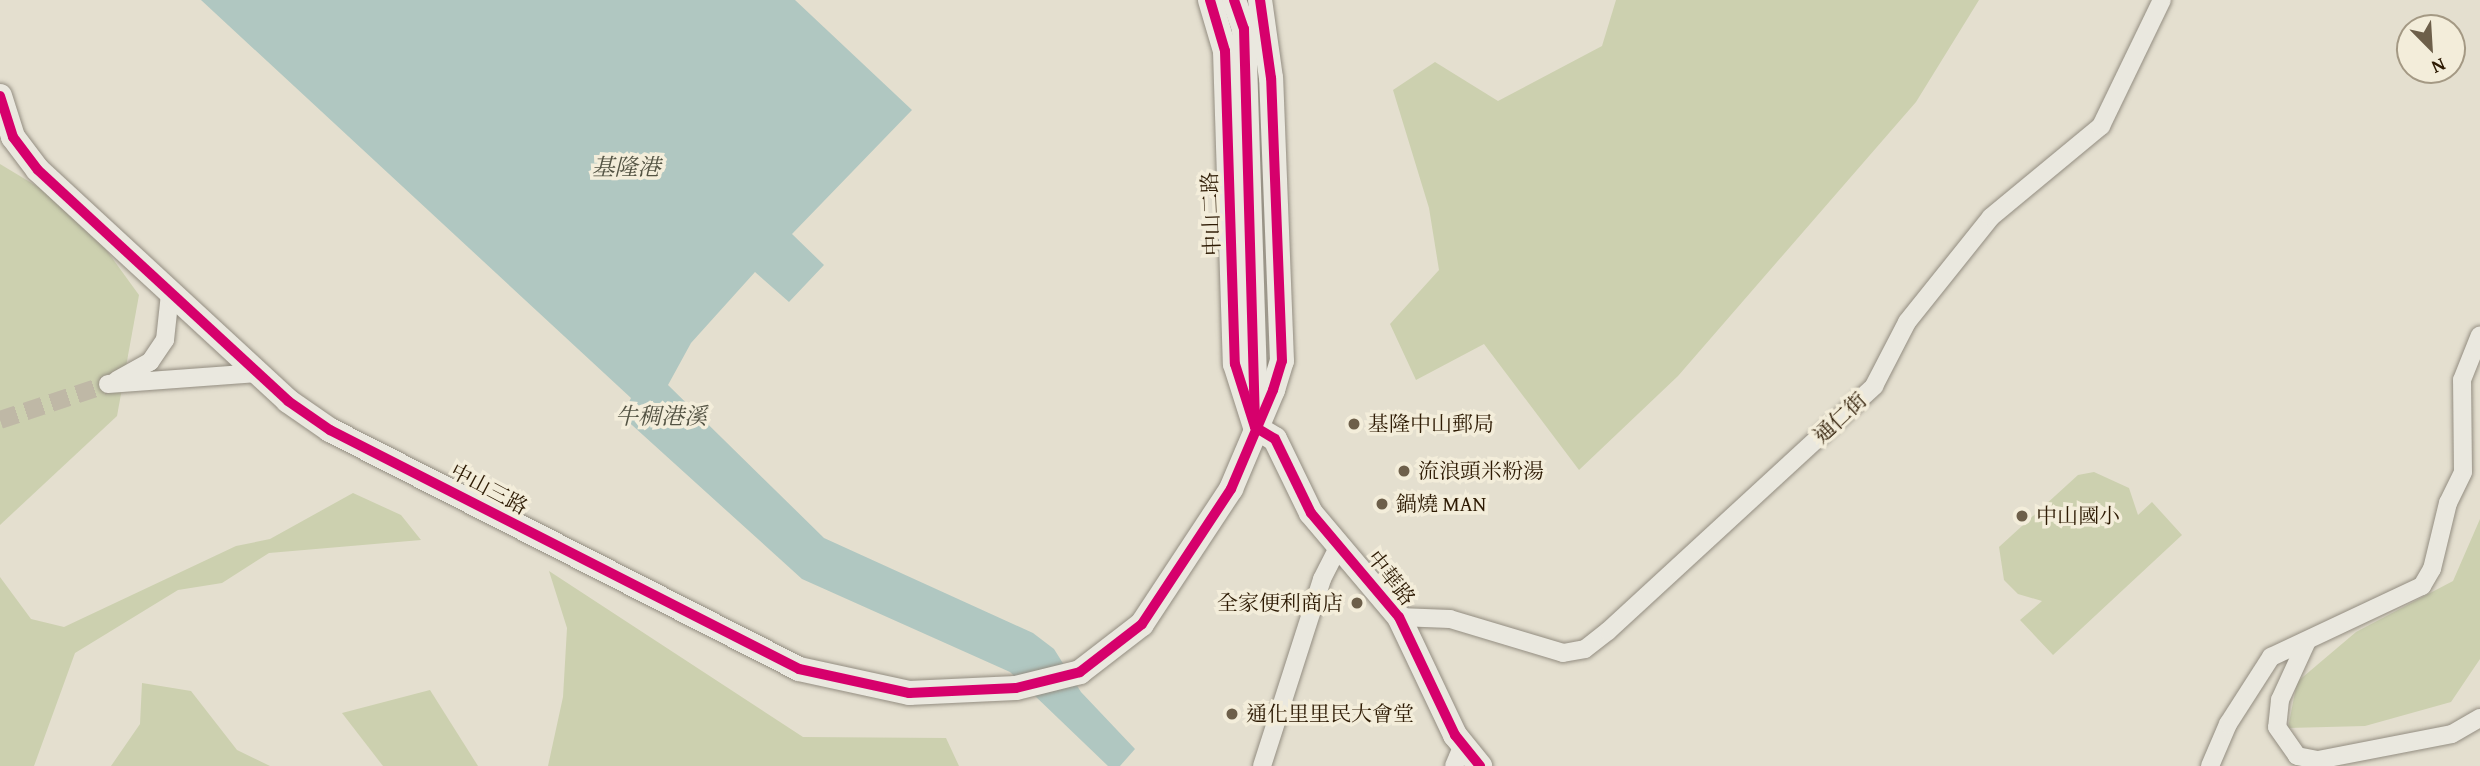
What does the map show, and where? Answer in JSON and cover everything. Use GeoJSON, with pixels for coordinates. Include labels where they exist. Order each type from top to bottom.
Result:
{"type":"FeatureCollection","features":[{"type":"Feature","properties":{"kind":"street","name":"中山二路"},"geometry":{"type":"LineString","coordinates":[[1210,0],[1225,51],[1235,364],[1255,427]]}},
{"type":"Feature","properties":{"kind":"street","name":"中山二路"},"geometry":{"type":"LineString","coordinates":[[1234,0],[1244,29],[1255,427]]}},
{"type":"Feature","properties":{"kind":"street","name":"中山二路"},"geometry":{"type":"LineString","coordinates":[[1080,672],[1125,641],[1164,595],[1231,489],[1282,360],[1271,78],[1261,0]]}},
{"type":"Feature","properties":{"kind":"street","name":"通仁街"},"geometry":{"type":"LineString","coordinates":[[1399,617],[1450,619],[1563,653],[1586,649],[1874,386],[1906,322],[1991,217],[2101,126],[2162,0]]}},
{"type":"Feature","properties":{"kind":"street","name":"中山三路"},"geometry":{"type":"LineString","coordinates":[[0,96],[13,137],[38,170],[258,373],[330,430],[799,669],[909,693],[1023,687],[1080,672]]}},
{"type":"Feature","properties":{"kind":"street"},"geometry":{"type":"LineString","coordinates":[[170,294],[168,333],[150,362],[108,384],[258,373]]}},
{"type":"Feature","properties":{"kind":"street"},"geometry":{"type":"LineString","coordinates":[[2210,766],[2272,657],[2422,586],[2432,569],[2448,503],[2463,472],[2462,380],[2480,335]]}},
{"type":"Feature","properties":{"kind":"street","name":"中華路"},"geometry":{"type":"LineString","coordinates":[[1255,427],[1275,439],[1311,513],[1399,617],[1458,756],[1480,766]]}},
{"type":"Feature","properties":{"kind":"street"},"geometry":{"type":"LineString","coordinates":[[1262,766],[1321,579],[1339,546]]}},
{"type":"Feature","properties":{"kind":"street"},"geometry":{"type":"LineString","coordinates":[[2307,641],[2280,700],[2277,727],[2297,756],[2318,760],[2452,734],[2480,718]]}},
{"type":"Feature","properties":{"kind":"green space"},"geometry":{"type":"Polygon","coordinates":[[[1616,0],[1979,0],[1916,102],[1678,376],[1579,470],[1484,344],[1416,380],[1390,324],[1439,270],[1429,208],[1393,90],[1435,62],[1498,101],[1602,46],[1616,0]]]}},
{"type":"Feature","properties":{"kind":"green space"},"geometry":{"type":"Polygon","coordinates":[[[0,164],[78,211],[139,295],[117,416],[0,525],[0,164]]]}},
{"type":"Feature","properties":{"kind":"green space"},"geometry":{"type":"Polygon","coordinates":[[[2094,472],[2129,488],[2138,515],[2152,502],[2182,535],[2053,655],[2020,620],[2042,601],[2018,594],[2004,580],[1999,547],[2078,475],[2094,472]]]}},
{"type":"Feature","properties":{"kind":"green space"},"geometry":{"type":"Polygon","coordinates":[[[353,493],[401,515],[421,540],[269,553],[222,583],[178,590],[75,653],[34,766],[0,766],[0,577],[31,619],[64,627],[236,546],[270,539],[353,493]]]}},
{"type":"Feature","properties":{"kind":"green space"},"geometry":{"type":"Polygon","coordinates":[[[2480,519],[2480,659],[2451,702],[2365,726],[2288,728],[2297,682],[2356,632],[2453,581],[2480,519]]]}},
{"type":"Feature","properties":{"kind":"green space"},"geometry":{"type":"Polygon","coordinates":[[[549,571],[803,737],[946,738],[959,766],[548,766],[563,697],[567,628],[549,571]]]}},
{"type":"Feature","properties":{"kind":"green space"},"geometry":{"type":"Polygon","coordinates":[[[142,683],[191,691],[237,750],[270,766],[111,766],[140,724],[142,683]]]}},
{"type":"Feature","properties":{"kind":"green space"},"geometry":{"type":"Polygon","coordinates":[[[430,690],[478,766],[383,766],[342,713],[430,690]]]}},
{"type":"Feature","properties":{"kind":"water","name":"基隆港"},"geometry":{"type":"Polygon","coordinates":[[[201,0],[795,0],[912,110],[792,234],[824,265],[789,302],[755,272],[691,343],[668,385],[824,538],[1033,633],[1054,649],[1081,692],[1135,749],[1120,766],[1108,766],[1010,672],[802,579],[622,416],[631,398],[201,0]]]}},
{"type":"Feature","properties":{"kind":"tunnel"},"geometry":{"type":"LineString","coordinates":[[0,420],[108,384]]}},
{"type":"Feature","properties":{"kind":"cycle path"},"geometry":{"type":"LineString","coordinates":[[1210,0],[1225,51],[1235,364],[1255,427]]}},
{"type":"Feature","properties":{"kind":"cycle path"},"geometry":{"type":"LineString","coordinates":[[1234,0],[1244,29],[1255,420]]}},
{"type":"Feature","properties":{"kind":"cycle path"},"geometry":{"type":"LineString","coordinates":[[0,96],[13,137],[38,170],[288,401],[330,430],[799,669],[909,693],[1016,688],[1080,672],[1142,624],[1231,489],[1273,390],[1282,361],[1271,78],[1260,0]]}},
{"type":"Feature","properties":{"kind":"cycle path"},"geometry":{"type":"LineString","coordinates":[[1255,427],[1275,439],[1311,513],[1399,617],[1455,735],[1480,766]]}},
{"type":"Feature","properties":{"kind":"place","name":"基隆中山郵局"},"geometry":{"type":"Point","coordinates":[1354,424]}},
{"type":"Feature","properties":{"kind":"place","name":"流浪頭米粉湯"},"geometry":{"type":"Point","coordinates":[1404,471]}},
{"type":"Feature","properties":{"kind":"place","name":"鍋燒 MAN"},"geometry":{"type":"Point","coordinates":[1382,504]}},
{"type":"Feature","properties":{"kind":"place","name":"中山國小"},"geometry":{"type":"Point","coordinates":[2022,516]}},
{"type":"Feature","properties":{"kind":"place","name":"全家便利商店"},"geometry":{"type":"Point","coordinates":[1357,603]}},
{"type":"Feature","properties":{"kind":"place","name":"通化里里民大會堂"},"geometry":{"type":"Point","coordinates":[1232,714]}},
{"type":"Feature","properties":{"kind":"water label","name":"牛稠港溪"},"geometry":{"type":"Point","coordinates":[661,416]}}]}
